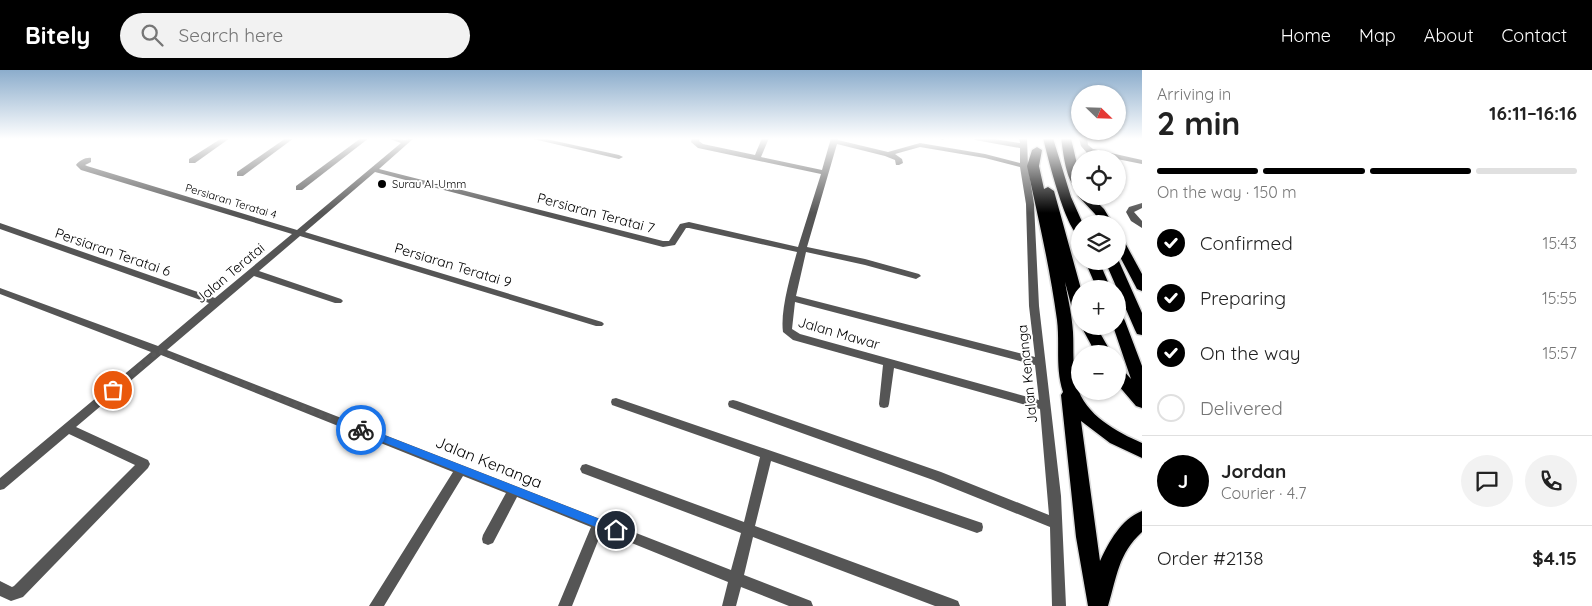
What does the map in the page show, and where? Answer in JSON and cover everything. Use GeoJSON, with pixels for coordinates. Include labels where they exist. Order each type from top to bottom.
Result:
{"type":"FeatureCollection","features":[{"type":"Feature","properties":{"kind":"highway"},"geometry":{"type":"LineString","coordinates":[[1032,163],[1065,324],[1065,369],[1086,537],[1099,606]]}},
{"type":"Feature","properties":{"kind":"highway"},"geometry":{"type":"LineString","coordinates":[[1036,163],[1060,232],[1072,280]]}},
{"type":"Feature","properties":{"kind":"highway"},"geometry":{"type":"LineString","coordinates":[[1055,163],[1065,197],[1073,215]]}},
{"type":"Feature","properties":{"kind":"highway"},"geometry":{"type":"LineString","coordinates":[[1093,205],[1102,215]]}},
{"type":"Feature","properties":{"kind":"highway"},"geometry":{"type":"LineString","coordinates":[[1126,257],[1142,286]]}},
{"type":"Feature","properties":{"kind":"highway"},"geometry":{"type":"LineString","coordinates":[[1116,270],[1142,330]]}},
{"type":"Feature","properties":{"kind":"highway"},"geometry":{"type":"LineString","coordinates":[[1123,335],[1142,387]]}},
{"type":"Feature","properties":{"kind":"highway"},"geometry":{"type":"LineString","coordinates":[[1068,383],[1077,405],[1097,424],[1129,446],[1142,451]]}},
{"type":"Feature","properties":{"kind":"highway"},"geometry":{"type":"LineString","coordinates":[[1126,384],[1142,401]]}},
{"type":"Feature","properties":{"kind":"highway"},"geometry":{"type":"LineString","coordinates":[[1099,606],[1104,575],[1114,552],[1121,541],[1142,520]]}},
{"type":"Feature","properties":{"kind":"street","name":"Persiaran Teratai 4"},"geometry":{"type":"LineString","coordinates":[[83,163],[80,165],[84,168],[300,233]]}},
{"type":"Feature","properties":{"kind":"street"},"geometry":{"type":"LineString","coordinates":[[240,174],[256,163]]}},
{"type":"Feature","properties":{"kind":"street"},"geometry":{"type":"LineString","coordinates":[[299,188],[332,163]]}},
{"type":"Feature","properties":{"kind":"street","name":"Jalan Teratai"},"geometry":{"type":"LineString","coordinates":[[0,485],[384,163]]}},
{"type":"Feature","properties":{"kind":"street"},"geometry":{"type":"LineString","coordinates":[[780,163],[826,173]]}},
{"type":"Feature","properties":{"kind":"street","name":"Jalan Mawar"},"geometry":{"type":"LineString","coordinates":[[828,163],[802,250],[791,298],[788,332],[792,335],[1046,406]]}},
{"type":"Feature","properties":{"kind":"street"},"geometry":{"type":"LineString","coordinates":[[1009,163],[1024,166]]}},
{"type":"Feature","properties":{"kind":"street","name":"Jalan Kenanga"},"geometry":{"type":"LineString","coordinates":[[1025,163],[1030,204],[1034,306],[1055,496],[1059,606]]}},
{"type":"Feature","properties":{"kind":"street","name":"Persiaran Teratai 7"},"geometry":{"type":"LineString","coordinates":[[376,170],[662,244],[672,243],[682,226],[689,225],[802,250]]}},
{"type":"Feature","properties":{"kind":"street"},"geometry":{"type":"LineString","coordinates":[[1142,205],[1132,209],[1132,216],[1142,225]]}},
{"type":"Feature","properties":{"kind":"street","name":"Persiaran Teratai 6"},"geometry":{"type":"LineString","coordinates":[[0,226],[216,302]]}},
{"type":"Feature","properties":{"kind":"street","name":"Persiaran Teratai 9"},"geometry":{"type":"LineString","coordinates":[[300,233],[599,324]]}},
{"type":"Feature","properties":{"kind":"street"},"geometry":{"type":"LineString","coordinates":[[802,250],[865,262],[916,276]]}},
{"type":"Feature","properties":{"kind":"street"},"geometry":{"type":"LineString","coordinates":[[253,272],[338,301]]}},
{"type":"Feature","properties":{"kind":"street","name":"Jalan Kenanga"},"geometry":{"type":"LineString","coordinates":[[0,291],[461,469],[736,580],[806,606]]}},
{"type":"Feature","properties":{"kind":"street"},"geometry":{"type":"LineString","coordinates":[[791,298],[1041,363]]}},
{"type":"Feature","properties":{"kind":"street"},"geometry":{"type":"LineString","coordinates":[[884,404],[889,362]]}},
{"type":"Feature","properties":{"kind":"street"},"geometry":{"type":"LineString","coordinates":[[616,402],[977,527]]}},
{"type":"Feature","properties":{"kind":"street"},"geometry":{"type":"LineString","coordinates":[[733,404],[937,476],[1056,524]]}},
{"type":"Feature","properties":{"kind":"street"},"geometry":{"type":"LineString","coordinates":[[0,588],[12,594],[18,592],[144,464],[67,428]]}},
{"type":"Feature","properties":{"kind":"street"},"geometry":{"type":"LineString","coordinates":[[729,606],[767,454]]}},
{"type":"Feature","properties":{"kind":"street"},"geometry":{"type":"LineString","coordinates":[[376,606],[461,469]]}},
{"type":"Feature","properties":{"kind":"street"},"geometry":{"type":"LineString","coordinates":[[586,469],[953,606]]}},
{"type":"Feature","properties":{"kind":"street"},"geometry":{"type":"LineString","coordinates":[[488,539],[514,490]]}},
{"type":"Feature","properties":{"kind":"street"},"geometry":{"type":"LineString","coordinates":[[565,606],[599,524]]}},
{"type":"Feature","properties":{"kind":"way so far"},"geometry":{"type":"LineString","coordinates":[[113,390],[158,351],[361,430]]}},
{"type":"Feature","properties":{"kind":"place","name":"Surau Al-Umm"},"geometry":{"type":"Point","coordinates":[382,184]}},
{"type":"Feature","properties":{"kind":"route"},"geometry":{"type":"LineString","coordinates":[[361,430],[616,530]]}}]}
